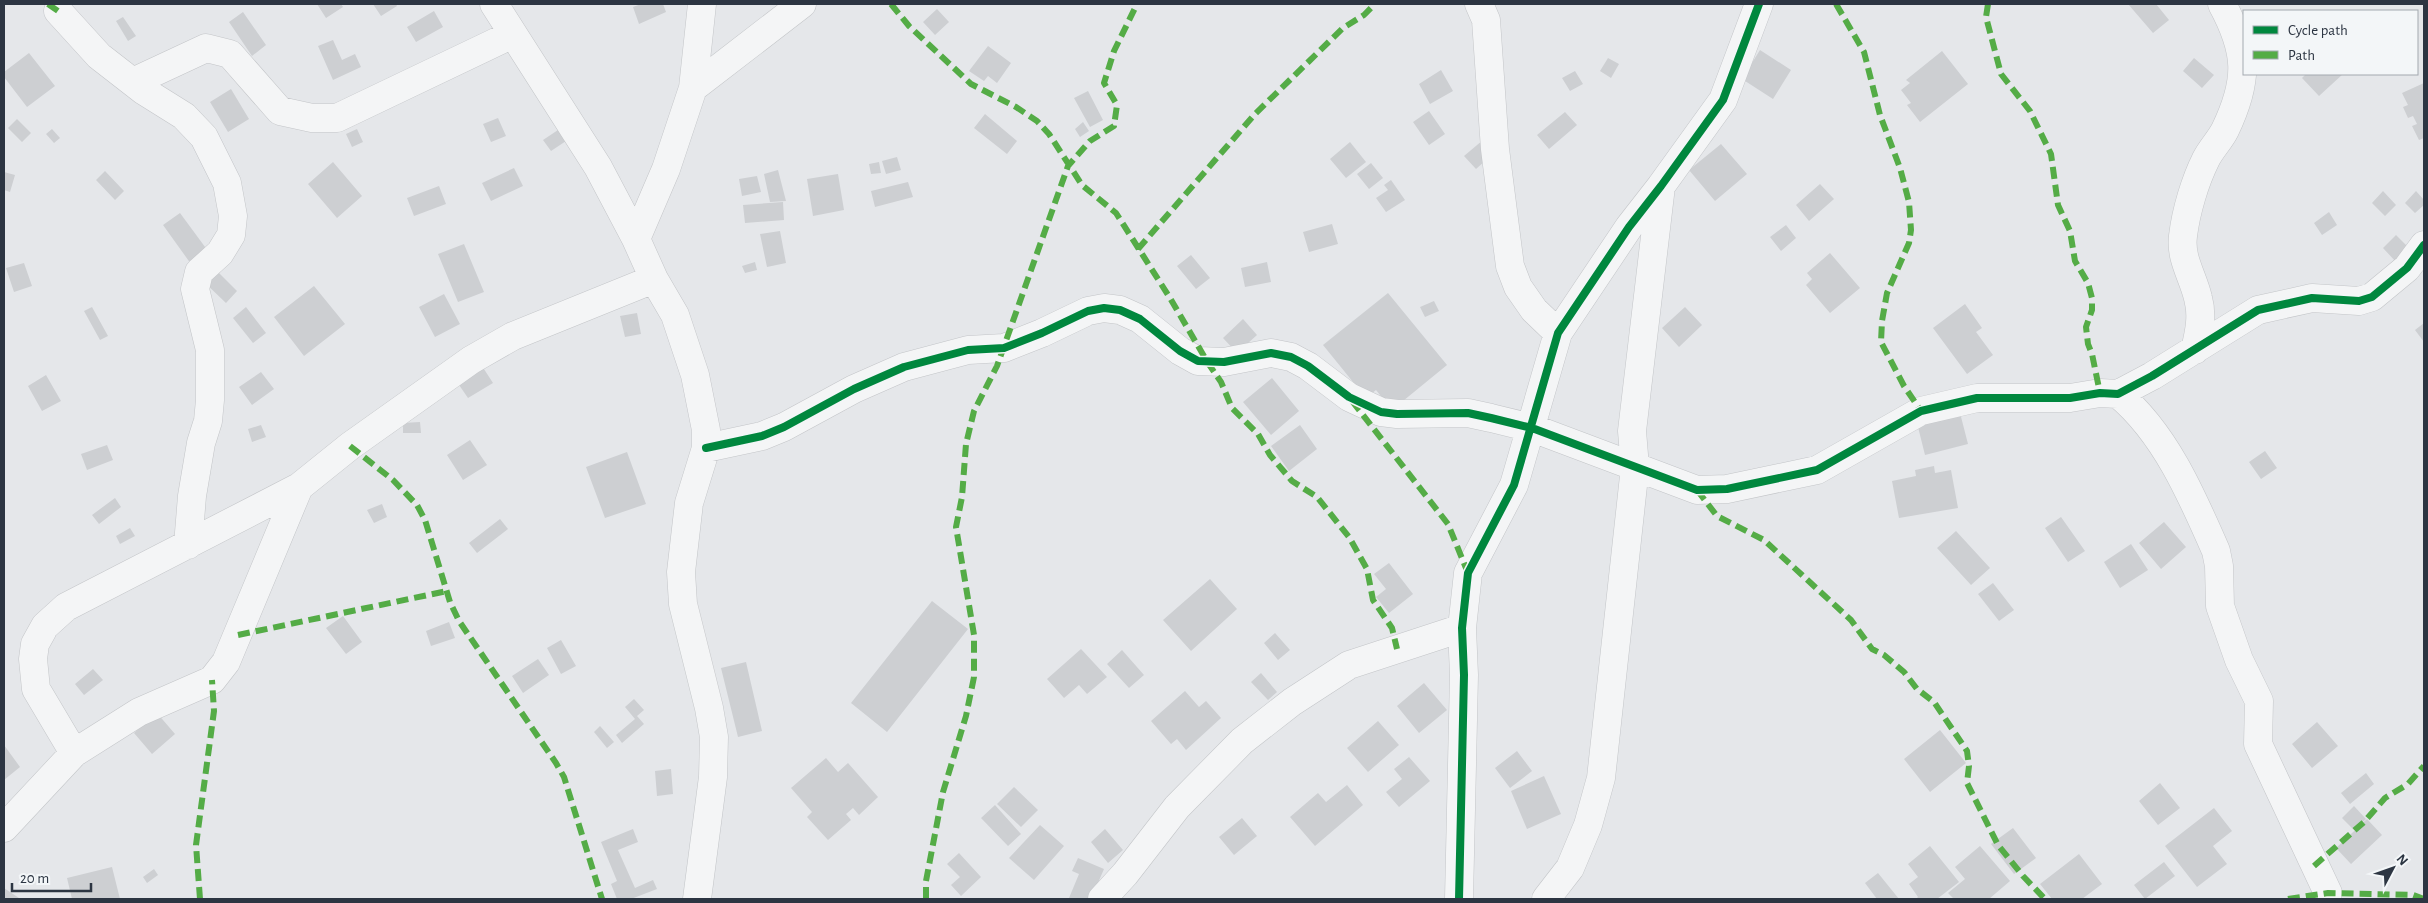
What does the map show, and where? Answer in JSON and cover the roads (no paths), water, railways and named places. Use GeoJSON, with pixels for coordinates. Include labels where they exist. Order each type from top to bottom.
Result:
{"type":"FeatureCollection","features":[{"type":"Feature","properties":{"kind":"street"},"geometry":{"type":"LineString","coordinates":[[494,4],[598,167],[636,239],[654,280],[675,315],[695,375],[706,430],[706,448],[689,503],[681,572],[683,604],[709,708],[714,737],[714,777],[697,899]]}},
{"type":"Feature","properties":{"kind":"street"},"geometry":{"type":"LineString","coordinates":[[636,239],[666,169],[693,88],[702,4]]}},
{"type":"Feature","properties":{"kind":"street"},"geometry":{"type":"LineString","coordinates":[[693,88],[802,4]]}},
{"type":"Feature","properties":{"kind":"street"},"geometry":{"type":"LineString","coordinates":[[1479,4],[1486,20],[1495,149],[1510,266],[1518,286],[1534,310],[1558,333]]}},
{"type":"Feature","properties":{"kind":"street"},"geometry":{"type":"LineString","coordinates":[[1459,899],[1464,675],[1462,628],[1468,574],[1514,485],[1558,333],[1629,227],[1723,100],[1759,4]]}},
{"type":"Feature","properties":{"kind":"street"},"geometry":{"type":"LineString","coordinates":[[2195,350],[2200,329],[2201,313],[2198,297],[2184,260],[2183,236],[2194,192],[2206,159],[2224,131],[2242,88],[2243,57],[2235,27],[2222,4]]}},
{"type":"Feature","properties":{"kind":"street"},"geometry":{"type":"LineString","coordinates":[[58,11],[99,56],[133,82],[184,116],[204,137],[227,183],[233,216],[231,235],[220,253],[199,272],[196,289],[210,350],[210,400],[208,421],[201,442],[192,496],[188,545]]}},
{"type":"Feature","properties":{"kind":"street"},"geometry":{"type":"LineString","coordinates":[[133,82],[206,48],[230,54],[280,111],[312,118],[337,118],[513,34]]}},
{"type":"Feature","properties":{"kind":"street"},"geometry":{"type":"LineString","coordinates":[[1546,899],[1570,868],[1588,825],[1601,778],[1635,466],[1632,431],[1661,186]]}},
{"type":"Feature","properties":{"kind":"street"},"geometry":{"type":"LineString","coordinates":[[706,448],[762,436],[784,427],[854,389],[904,367],[968,350],[1004,348],[1042,333],[1088,311],[1104,308],[1120,310],[1140,319],[1180,351],[1198,361],[1224,362],[1271,353],[1291,357],[1308,366],[1350,397],[1381,412],[1397,414],[1468,413],[1532,428],[1697,490],[1728,489],[1817,470],[1921,411],[1977,398],[2070,398],[2100,393],[2118,394],[2195,350],[2258,310],[2273,305],[2312,298],[2359,301],[2372,297],[2408,268],[2424,245]]}},
{"type":"Feature","properties":{"kind":"street"},"geometry":{"type":"LineString","coordinates":[[74,753],[36,689],[33,658],[35,644],[45,626],[66,607],[299,487],[350,446],[471,360],[513,336],[654,280]]}},
{"type":"Feature","properties":{"kind":"street"},"geometry":{"type":"LineString","coordinates":[[2118,394],[2136,409],[2168,454],[2216,551],[2219,566],[2220,606],[2239,660],[2259,701],[2258,744],[2328,893],[2326,899]]}},
{"type":"Feature","properties":{"kind":"street"},"geometry":{"type":"LineString","coordinates":[[4,828],[74,753],[139,712],[212,680],[226,662],[299,487]]}},
{"type":"Feature","properties":{"kind":"street"},"geometry":{"type":"LineString","coordinates":[[1102,899],[1125,874],[1177,807],[1242,741],[1292,702],[1349,665],[1462,628]]}}]}
